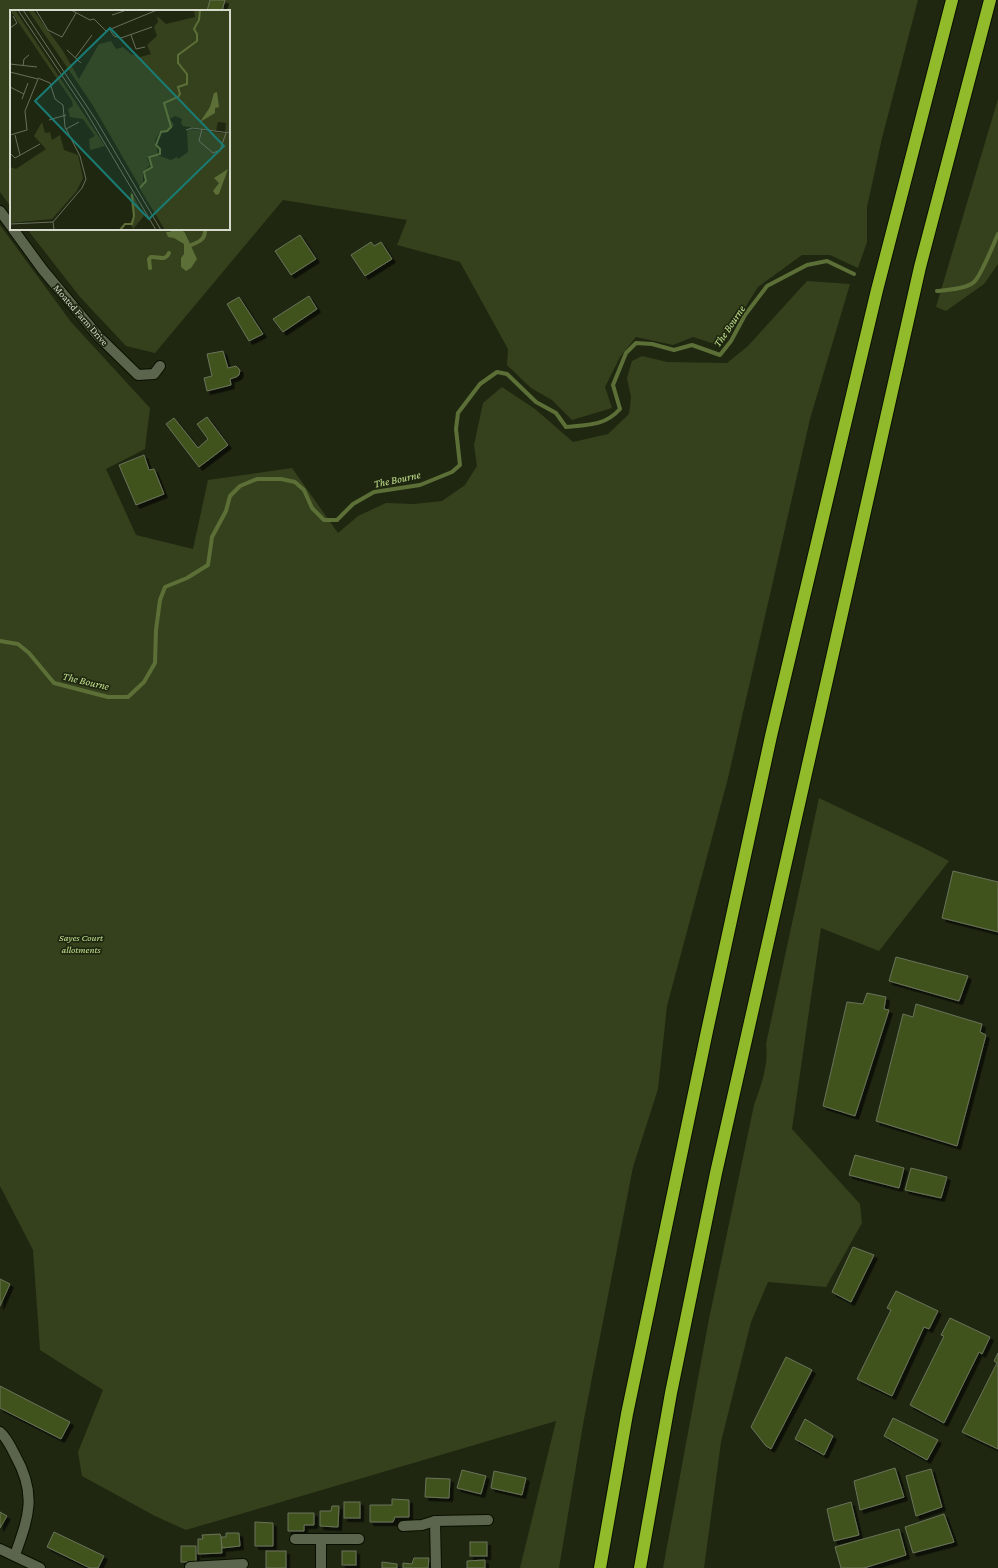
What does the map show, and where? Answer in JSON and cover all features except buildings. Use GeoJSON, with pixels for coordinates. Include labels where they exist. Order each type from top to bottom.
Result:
{"type":"FeatureCollection","features":[{"type":"Feature","properties":{"kind":"highway"},"geometry":{"type":"LineString","coordinates":[[600,1568],[628,1414],[770,736],[886,257],[952,0]]}},
{"type":"Feature","properties":{"kind":"highway"},"geometry":{"type":"LineString","coordinates":[[640,1568],[671,1393],[716,1174],[920,267],[990,0]]}},
{"type":"Feature","properties":{"kind":"street"},"geometry":{"type":"LineString","coordinates":[[0,211],[10,225]]}},
{"type":"Feature","properties":{"kind":"street","name":"Moated Farm Drive"},"geometry":{"type":"LineString","coordinates":[[14,230],[43,270],[99,337],[138,375],[154,374],[160,366]]}},
{"type":"Feature","properties":{"kind":"street"},"geometry":{"type":"LineString","coordinates":[[0,1432],[4,1436],[18,1460],[28,1485],[29,1508],[15,1555]]}},
{"type":"Feature","properties":{"kind":"street"},"geometry":{"type":"LineString","coordinates":[[402,1526],[422,1526],[435,1521],[488,1520]]}},
{"type":"Feature","properties":{"kind":"street"},"geometry":{"type":"LineString","coordinates":[[435,1521],[436,1568]]}},
{"type":"Feature","properties":{"kind":"street"},"geometry":{"type":"LineString","coordinates":[[295,1539],[359,1539]]}},
{"type":"Feature","properties":{"kind":"street"},"geometry":{"type":"LineString","coordinates":[[322,1539],[322,1568]]}},
{"type":"Feature","properties":{"kind":"street"},"geometry":{"type":"LineString","coordinates":[[0,1549],[40,1568]]}},
{"type":"Feature","properties":{"kind":"street"},"geometry":{"type":"LineString","coordinates":[[190,1567],[213,1567],[243,1564]]}},
{"type":"Feature","properties":{"kind":"green space"},"geometry":{"type":"Polygon","coordinates":[[[0,0],[918,0],[882,138],[867,207],[867,242],[858,268],[830,255],[802,255],[758,287],[721,346],[693,337],[673,345],[636,337],[620,357],[605,387],[612,408],[572,420],[552,400],[531,388],[507,365],[508,349],[460,262],[397,245],[407,220],[283,200],[155,353],[126,346],[80,297],[28,230],[230,230],[230,10],[10,10],[10,206],[0,192],[0,0]]]}},
{"type":"Feature","properties":{"kind":"green space"},"geometry":{"type":"Polygon","coordinates":[[[998,99],[998,264],[984,284],[946,311],[936,307],[998,99]]]}},
{"type":"Feature","properties":{"kind":"green space","name":"Sayes Court allotments"},"geometry":{"type":"Polygon","coordinates":[[[0,225],[71,322],[150,408],[145,449],[106,469],[136,535],[193,549],[208,480],[292,468],[338,533],[358,516],[386,503],[414,504],[442,501],[465,485],[477,466],[474,445],[483,403],[502,387],[535,409],[573,442],[608,434],[629,414],[631,397],[627,378],[632,361],[642,356],[667,362],[727,363],[748,346],[807,281],[850,284],[810,419],[728,778],[667,1006],[658,1089],[633,1167],[584,1419],[559,1568],[520,1568],[556,1421],[186,1530],[155,1516],[82,1476],[78,1452],[103,1390],[40,1350],[33,1250],[0,1186],[0,225]]]}},
{"type":"Feature","properties":{"kind":"green space"},"geometry":{"type":"Polygon","coordinates":[[[819,798],[949,861],[879,951],[821,928],[792,1129],[860,1204],[862,1223],[826,1287],[768,1282],[751,1322],[721,1442],[704,1568],[663,1568],[709,1319],[754,1105],[764,1075],[767,1052],[766,1044],[819,798]]]}},
{"type":"Feature","properties":{"kind":"shaded area"},"geometry":{"type":"Polygon","coordinates":[[[182,230],[185,233],[197,259],[191,268],[186,271],[181,267],[181,258],[184,254],[184,244],[174,238],[168,237],[166,232],[182,230]]]}},
{"type":"Feature","properties":{"kind":"waterway"},"geometry":{"type":"LineString","coordinates":[[191,245],[203,238],[205,230]]}},
{"type":"Feature","properties":{"kind":"waterway","name":"The Bourne"},"geometry":{"type":"LineString","coordinates":[[937,291],[961,288],[974,282],[984,267],[998,234]]}},
{"type":"Feature","properties":{"kind":"waterway"},"geometry":{"type":"LineString","coordinates":[[150,268],[149,259],[151,257],[163,258],[169,253]]}},
{"type":"Feature","properties":{"kind":"waterway","name":"The Bourne"},"geometry":{"type":"LineString","coordinates":[[0,641],[18,644],[29,653],[54,683],[108,697],[128,697],[144,682],[155,663],[156,630],[160,600],[165,587],[187,578],[208,565],[212,537],[226,511],[230,496],[240,486],[257,479],[281,479],[295,482],[304,490],[312,508],[324,520],[337,520],[353,504],[374,492],[420,485],[452,472],[460,465],[456,429],[458,413],[480,384],[497,372],[507,374],[536,402],[556,413],[566,427],[595,424],[608,419],[620,409],[613,385],[626,353],[636,343],[652,344],[674,350],[692,345],[720,355],[731,341],[745,315],[767,286],[807,265],[827,261],[854,274]]}}]}
